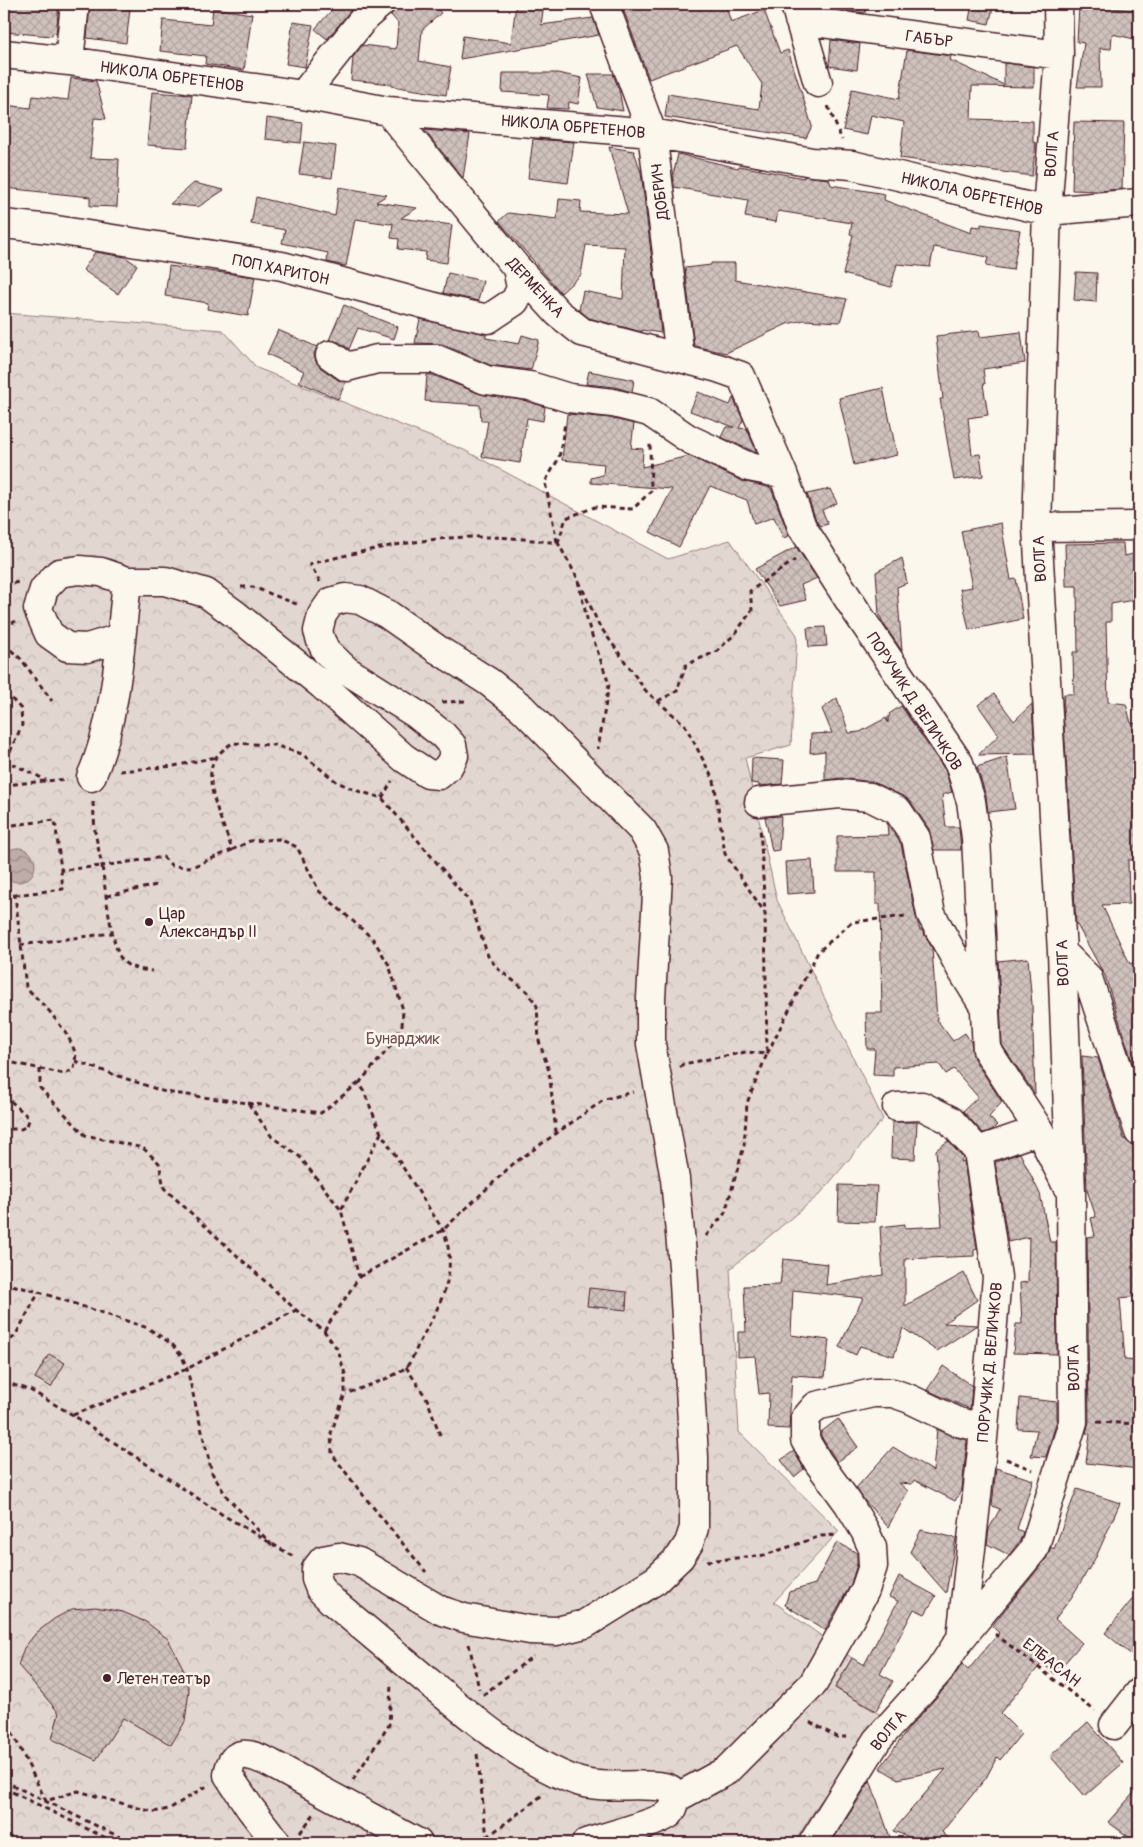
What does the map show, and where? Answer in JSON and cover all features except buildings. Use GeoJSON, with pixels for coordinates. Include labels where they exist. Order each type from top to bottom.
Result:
{"type":"FeatureCollection","features":[{"type":"Feature","properties":{"kind":"street"},"geometry":{"type":"LineString","coordinates":[[69,61],[75,4]]}},
{"type":"Feature","properties":{"kind":"street"},"geometry":{"type":"LineString","coordinates":[[304,95],[365,17],[380,4]]}},
{"type":"Feature","properties":{"kind":"street","name":"ДОБРИЧ"},"geometry":{"type":"LineString","coordinates":[[604,4],[652,133],[680,358]]}},
{"type":"Feature","properties":{"kind":"street","name":"ВОЛГА"},"geometry":{"type":"LineString","coordinates":[[814,1843],[878,1740],[939,1671],[968,1628],[1034,1549],[1073,1422],[1071,1192],[1062,952],[1037,527],[1047,211],[1059,55],[1058,4]]}},
{"type":"Feature","properties":{"kind":"street"},"geometry":{"type":"LineString","coordinates":[[797,12],[818,83]]}},
{"type":"Feature","properties":{"kind":"street","name":"ГАБЪР"},"geometry":{"type":"LineString","coordinates":[[797,12],[1059,55]]}},
{"type":"Feature","properties":{"kind":"street","name":"НИКОЛА ОБРЕТЕНОВ"},"geometry":{"type":"LineString","coordinates":[[4,54],[69,61],[304,95],[388,111],[652,133],[812,162],[852,165],[1047,211],[1139,204]]}},
{"type":"Feature","properties":{"kind":"street","name":"ДЕРМЕНКА"},"geometry":{"type":"LineString","coordinates":[[388,111],[517,268],[558,313],[582,332],[741,376]]}},
{"type":"Feature","properties":{"kind":"street","name":"ПОП ХАРИТОН"},"geometry":{"type":"LineString","coordinates":[[4,224],[50,229],[282,266],[488,319],[515,301],[521,288],[517,268]]}},
{"type":"Feature","properties":{"kind":"street"},"geometry":{"type":"LineString","coordinates":[[330,355],[347,367],[377,360],[436,359],[486,380],[530,386],[570,398],[613,403],[650,412],[689,439],[749,467],[783,474]]}},
{"type":"Feature","properties":{"kind":"street","name":"ПОРУЧИК Д. ВЕЛИЧКОВ"},"geometry":{"type":"LineString","coordinates":[[741,376],[783,474],[802,527],[814,548],[959,763],[971,801],[975,829],[987,1050],[1039,1130],[1071,1192]]}},
{"type":"Feature","properties":{"kind":"street"},"geometry":{"type":"LineString","coordinates":[[1037,527],[1139,526]]}},
{"type":"Feature","properties":{"kind":"street"},"geometry":{"type":"LineString","coordinates":[[120,638],[88,648],[68,647],[49,634],[38,609],[44,589],[59,573],[79,570],[101,572],[127,581],[165,581],[206,593],[322,685],[404,758],[428,774],[438,774],[448,767],[454,756],[452,745],[416,714],[346,670],[326,652],[320,641],[318,632],[322,614],[331,602],[345,598],[360,600],[387,614],[436,649],[489,682],[522,708],[642,830],[654,851],[658,877],[651,998],[651,1044],[675,1179],[683,1266],[694,1457],[694,1528],[690,1543],[680,1558],[656,1580],[584,1624],[557,1631],[530,1630],[464,1618],[440,1610],[359,1562],[339,1557],[323,1560],[316,1569],[316,1579],[320,1589],[332,1601],[473,1719],[507,1744],[539,1763],[578,1781],[603,1786],[664,1787],[670,1790],[676,1798]]}},
{"type":"Feature","properties":{"kind":"street"},"geometry":{"type":"LineString","coordinates":[[92,781],[105,735],[116,677],[127,581]]}},
{"type":"Feature","properties":{"kind":"street"},"geometry":{"type":"LineString","coordinates":[[759,802],[840,794],[870,797],[898,811],[916,838],[932,914],[961,969],[986,1008]]}},
{"type":"Feature","properties":{"kind":"street"},"geometry":{"type":"LineString","coordinates":[[1062,952],[1088,978],[1139,1132]]}},
{"type":"Feature","properties":{"kind":"street"},"geometry":{"type":"LineString","coordinates":[[897,1107],[922,1106],[950,1120],[978,1152],[1039,1130]]}},
{"type":"Feature","properties":{"kind":"street","name":"ПОРУЧИК Д. ВЕЛИЧКОВ"},"geometry":{"type":"LineString","coordinates":[[968,1628],[997,1277],[978,1152]]}},
{"type":"Feature","properties":{"kind":"street"},"geometry":{"type":"LineString","coordinates":[[586,1843],[670,1813],[676,1798],[726,1771],[813,1684],[865,1590],[873,1566],[872,1547],[865,1531],[848,1503],[818,1462],[805,1440],[805,1419],[816,1406],[873,1393],[892,1393],[910,1399],[958,1422],[983,1439]]}},
{"type":"Feature","properties":{"kind":"street"},"geometry":{"type":"LineString","coordinates":[[1114,1725],[1139,1693]]}},
{"type":"Feature","properties":{"kind":"street"},"geometry":{"type":"LineString","coordinates":[[287,1840],[250,1808],[228,1775],[229,1766],[238,1756],[250,1754],[418,1843]]}},
{"type":"Feature","properties":{"kind":"path"},"geometry":{"type":"LineString","coordinates":[[818,83],[852,165]]}},
{"type":"Feature","properties":{"kind":"path"},"geometry":{"type":"LineString","coordinates":[[570,398],[559,458],[545,482],[558,543],[599,625],[646,691],[685,725],[714,781],[725,854],[765,913]]}},
{"type":"Feature","properties":{"kind":"path"},"geometry":{"type":"LineString","coordinates":[[558,543],[566,518],[595,507],[633,509],[651,491],[650,412]]}},
{"type":"Feature","properties":{"kind":"path"},"geometry":{"type":"LineString","coordinates":[[310,564],[370,549],[430,540],[483,537],[558,543]]}},
{"type":"Feature","properties":{"kind":"path"},"geometry":{"type":"LineString","coordinates":[[658,701],[677,691],[686,665],[717,651],[735,634],[752,610],[750,591],[814,548]]}},
{"type":"Feature","properties":{"kind":"path"},"geometry":{"type":"LineString","coordinates":[[576,576],[589,627],[609,684],[597,754],[588,776]]}},
{"type":"Feature","properties":{"kind":"path"},"geometry":{"type":"LineString","coordinates":[[206,593],[234,587],[253,587],[322,614]]}},
{"type":"Feature","properties":{"kind":"path"},"geometry":{"type":"LineString","coordinates":[[4,644],[21,659],[52,701]]}},
{"type":"Feature","properties":{"kind":"path"},"geometry":{"type":"LineString","coordinates":[[4,694],[10,697],[21,709],[22,717],[22,725],[5,761],[48,781]]}},
{"type":"Feature","properties":{"kind":"path"},"geometry":{"type":"LineString","coordinates":[[416,714],[425,704],[465,700],[474,702]]}},
{"type":"Feature","properties":{"kind":"path"},"geometry":{"type":"LineString","coordinates":[[232,850],[209,780],[216,758],[232,743],[274,745],[302,754],[338,782],[355,790],[382,798],[470,902],[488,956],[498,969],[528,992],[537,1006],[539,1042],[549,1071],[556,1132]]}},
{"type":"Feature","properties":{"kind":"path"},"geometry":{"type":"LineString","coordinates":[[4,785],[48,781],[92,781],[139,770],[216,758]]}},
{"type":"Feature","properties":{"kind":"path"},"geometry":{"type":"LineString","coordinates":[[92,781],[95,832],[112,933],[123,961],[136,968],[152,972]]}},
{"type":"Feature","properties":{"kind":"path"},"geometry":{"type":"LineString","coordinates":[[683,1266],[724,1213],[744,1146],[747,1103],[767,1054],[765,913],[759,802]]}},
{"type":"Feature","properties":{"kind":"path"},"geometry":{"type":"LineString","coordinates":[[4,826],[55,820],[64,889],[4,896]]}},
{"type":"Feature","properties":{"kind":"path"},"geometry":{"type":"LineString","coordinates":[[61,870],[163,857],[172,866],[192,867],[250,841],[279,839],[297,847],[318,891],[373,939],[389,965],[403,1010],[402,1026],[389,1048],[360,1082],[321,1113],[165,1092],[75,1061]]}},
{"type":"Feature","properties":{"kind":"path"},"geometry":{"type":"LineString","coordinates":[[107,896],[156,885]]}},
{"type":"Feature","properties":{"kind":"path"},"geometry":{"type":"LineString","coordinates":[[4,1061],[65,1074],[74,1069],[76,1054],[67,1034],[50,1012],[26,987],[14,895]]}},
{"type":"Feature","properties":{"kind":"path"},"geometry":{"type":"LineString","coordinates":[[20,945],[112,933]]}},
{"type":"Feature","properties":{"kind":"path"},"geometry":{"type":"LineString","coordinates":[[40,1069],[40,1088],[85,1135],[143,1148],[159,1163],[164,1188],[296,1310],[324,1331],[338,1350],[345,1374],[345,1394],[331,1433],[332,1454],[359,1490],[427,1572]]}},
{"type":"Feature","properties":{"kind":"path"},"geometry":{"type":"LineString","coordinates":[[345,1394],[388,1377],[406,1367],[441,1304],[449,1277],[450,1246],[444,1230],[381,1133],[360,1082]]}},
{"type":"Feature","properties":{"kind":"path"},"geometry":{"type":"LineString","coordinates":[[4,1095],[29,1120],[27,1126],[21,1129],[4,1129]]}},
{"type":"Feature","properties":{"kind":"path"},"geometry":{"type":"LineString","coordinates":[[248,1103],[272,1136],[300,1158],[341,1210],[359,1277],[324,1331]]}},
{"type":"Feature","properties":{"kind":"path"},"geometry":{"type":"LineString","coordinates":[[341,1210],[381,1133]]}},
{"type":"Feature","properties":{"kind":"path"},"geometry":{"type":"LineString","coordinates":[[4,1283],[39,1292],[148,1328],[172,1344],[182,1356],[187,1369],[212,1473],[227,1497],[272,1545]]}},
{"type":"Feature","properties":{"kind":"path"},"geometry":{"type":"LineString","coordinates":[[4,1345],[15,1336],[39,1292]]}},
{"type":"Feature","properties":{"kind":"path"},"geometry":{"type":"LineString","coordinates":[[73,1415],[187,1369],[296,1310]]}},
{"type":"Feature","properties":{"kind":"path"},"geometry":{"type":"LineString","coordinates":[[406,1367],[427,1399],[440,1434]]}},
{"type":"Feature","properties":{"kind":"path"},"geometry":{"type":"LineString","coordinates":[[4,1382],[30,1390],[73,1415],[223,1515],[316,1569]]}},
{"type":"Feature","properties":{"kind":"path"},"geometry":{"type":"LineString","coordinates":[[1073,1422],[1139,1424]]}},
{"type":"Feature","properties":{"kind":"path"},"geometry":{"type":"LineString","coordinates":[[983,1439],[1057,1479]]}},
{"type":"Feature","properties":{"kind":"path"},"geometry":{"type":"LineString","coordinates":[[680,1558],[697,1562],[765,1555],[821,1536],[865,1531]]}},
{"type":"Feature","properties":{"kind":"path"},"geometry":{"type":"LineString","coordinates":[[464,1618],[480,1697],[548,1645],[557,1631]]}},
{"type":"Feature","properties":{"kind":"path","name":"ЕЛБАСАН"},"geometry":{"type":"LineString","coordinates":[[968,1628],[1114,1725]]}},
{"type":"Feature","properties":{"kind":"path"},"geometry":{"type":"LineString","coordinates":[[287,1840],[313,1814],[339,1802],[390,1725],[392,1651]]}},
{"type":"Feature","properties":{"kind":"path"},"geometry":{"type":"LineString","coordinates":[[785,1713],[805,1719],[837,1737],[878,1740]]}},
{"type":"Feature","properties":{"kind":"path"},"geometry":{"type":"LineString","coordinates":[[4,1716],[46,1801]]}},
{"type":"Feature","properties":{"kind":"path"},"geometry":{"type":"LineString","coordinates":[[473,1719],[487,1837],[490,1843]]}},
{"type":"Feature","properties":{"kind":"path"},"geometry":{"type":"LineString","coordinates":[[487,1837],[567,1776]]}},
{"type":"Feature","properties":{"kind":"path"},"geometry":{"type":"LineString","coordinates":[[4,1781],[132,1843]]}},
{"type":"Feature","properties":{"kind":"path"},"geometry":{"type":"LineString","coordinates":[[4,1788],[116,1843]]}},
{"type":"Feature","properties":{"kind":"path"},"geometry":{"type":"LineString","coordinates":[[46,1801],[78,1791],[153,1812],[169,1809],[201,1789]]}},
{"type":"Feature","properties":{"kind":"green space","name":"Бунарджик"},"geometry":{"type":"Polygon","coordinates":[[[4,313],[223,330],[257,368],[464,450],[668,559],[730,540],[797,635],[791,745],[745,758],[777,900],[883,1119],[820,1194],[730,1269],[739,1432],[839,1531],[774,1602],[852,1658],[835,1688],[888,1719],[820,1802],[794,1843],[4,1843],[4,313]]]}},
{"type":"Feature","properties":{"kind":"water"},"geometry":{"type":"Polygon","coordinates":[[[18,848],[30,853],[35,865],[30,877],[18,882],[6,877],[1,865],[6,853],[18,848]]]}},
{"type":"Feature","properties":{"kind":"place","name":"Цар Александър II"},"geometry":{"type":"Point","coordinates":[149,922]}},
{"type":"Feature","properties":{"kind":"place","name":"Летен театър"},"geometry":{"type":"Point","coordinates":[107,1678]}}]}
